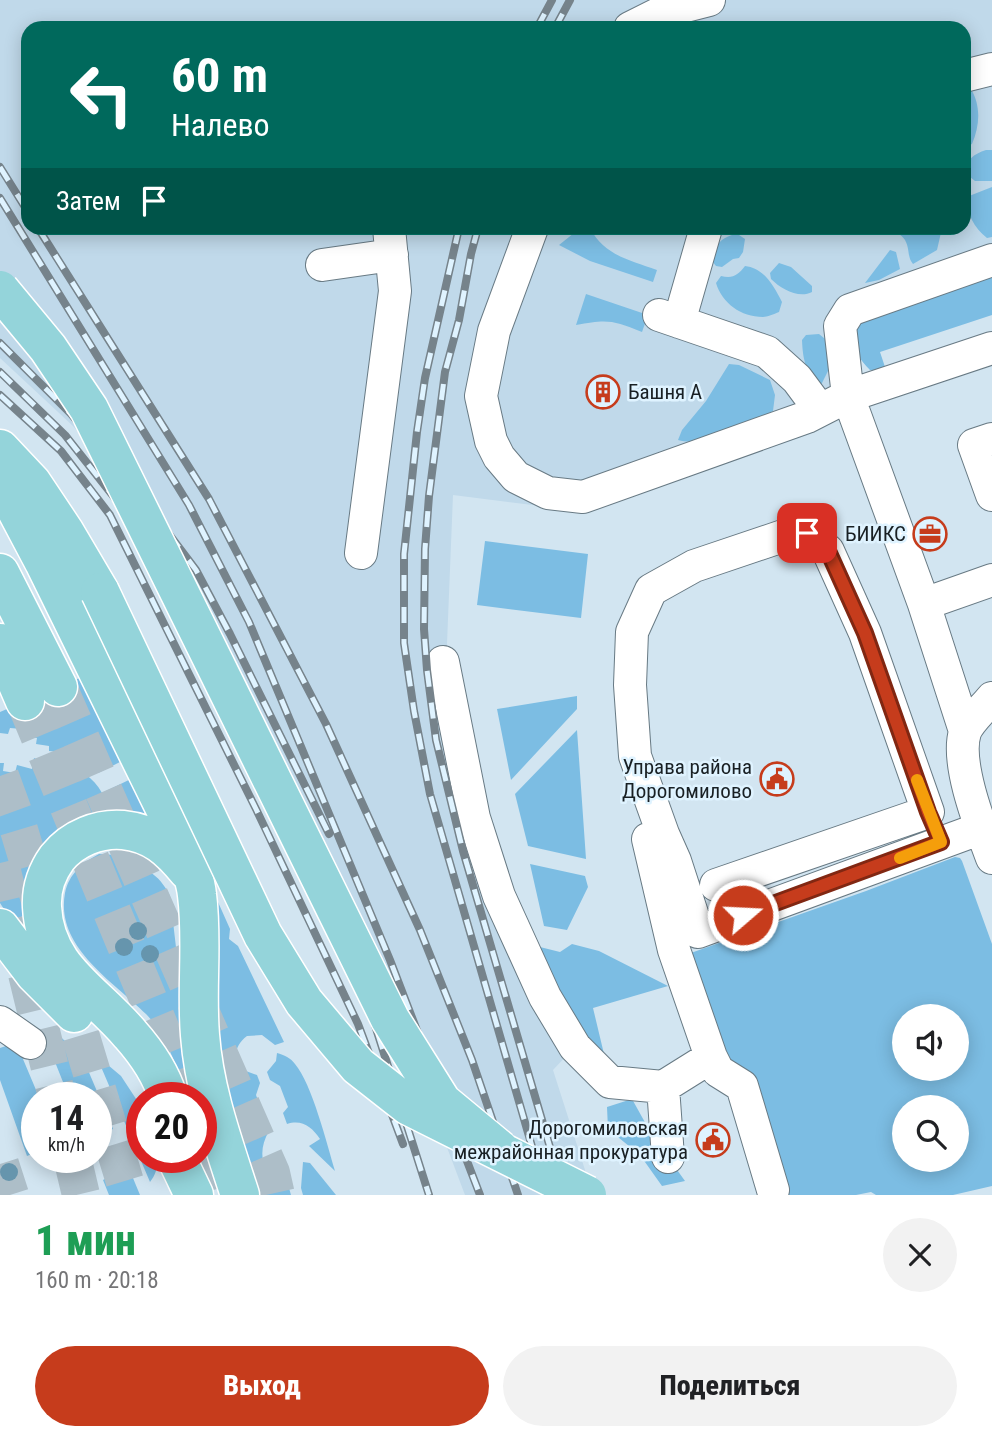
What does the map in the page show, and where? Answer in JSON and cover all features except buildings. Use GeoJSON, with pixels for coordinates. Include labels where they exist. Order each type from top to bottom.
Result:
{"type":"FeatureCollection","features":[{"type":"Feature","properties":{"kind":"main road"},"geometry":{"type":"LineString","coordinates":[[0,290],[48,348],[89,410],[390,1019],[442,1102],[500,1150]]}},
{"type":"Feature","properties":{"kind":"main road"},"geometry":{"type":"LineString","coordinates":[[0,449],[32,483],[100,592],[263,935],[304,1002],[358,1066],[408,1106],[587,1195]]}},
{"type":"Feature","properties":{"kind":"main road"},"geometry":{"type":"LineString","coordinates":[[0,479],[44,562],[180,839],[194,878],[199,919],[198,995],[204,1068],[210,1098],[240,1195]]}},
{"type":"Feature","properties":{"kind":"main road"},"geometry":{"type":"LineString","coordinates":[[0,573],[42,694],[0,643]]}},
{"type":"Feature","properties":{"kind":"main road"},"geometry":{"type":"LineString","coordinates":[[161,1082],[152,1063],[131,1034],[65,968],[49,945],[43,927],[41,901],[51,866],[62,851],[81,838],[99,831],[130,831],[155,838],[173,853],[194,878]]}},
{"type":"Feature","properties":{"kind":"main road"},"geometry":{"type":"LineString","coordinates":[[0,928],[36,974],[88,1027],[116,1051],[140,1082]]}},
{"type":"Feature","properties":{"kind":"main road"},"geometry":{"type":"LineString","coordinates":[[184,1173],[196,1195]]}},
{"type":"Feature","properties":{"kind":"main road"},"geometry":{"type":"LineString","coordinates":[[191,1173],[196,1195]]}},
{"type":"Feature","properties":{"kind":"street"},"geometry":{"type":"LineString","coordinates":[[644,21],[662,12],[709,0]]}},
{"type":"Feature","properties":{"kind":"street"},"geometry":{"type":"LineString","coordinates":[[971,74],[992,69]]}},
{"type":"Feature","properties":{"kind":"street"},"geometry":{"type":"LineString","coordinates":[[529,235],[494,331],[481,396],[491,441],[499,457],[516,477],[548,494],[583,497],[820,410],[848,396],[992,348]]}},
{"type":"Feature","properties":{"kind":"street"},"geometry":{"type":"LineString","coordinates":[[703,235],[669,318],[767,352],[797,379],[820,410]]}},
{"type":"Feature","properties":{"kind":"street"},"geometry":{"type":"LineString","coordinates":[[322,265],[391,241],[395,291],[361,553]]}},
{"type":"Feature","properties":{"kind":"street"},"geometry":{"type":"LineString","coordinates":[[941,842],[865,633],[828,551],[807,533],[783,537],[694,566],[651,590],[632,632],[630,685],[635,756],[675,861],[698,932],[941,842],[988,846],[967,781],[963,748],[965,731],[924,604],[848,396],[840,326],[850,310],[992,260]]}},
{"type":"Feature","properties":{"kind":"street"},"geometry":{"type":"LineString","coordinates":[[992,439],[974,445],[992,495]]}},
{"type":"Feature","properties":{"kind":"street"},"geometry":{"type":"LineString","coordinates":[[924,604],[992,580]]}},
{"type":"Feature","properties":{"kind":"street"},"geometry":{"type":"LineString","coordinates":[[443,662],[474,818],[499,896],[545,997],[575,1046],[610,1082],[663,1087],[711,1057]]}},
{"type":"Feature","properties":{"kind":"street"},"geometry":{"type":"LineString","coordinates":[[965,731],[992,698]]}},
{"type":"Feature","properties":{"kind":"street"},"geometry":{"type":"LineString","coordinates":[[716,885],[928,812]]}},
{"type":"Feature","properties":{"kind":"street"},"geometry":{"type":"LineString","coordinates":[[663,834],[648,839],[674,950],[711,1057],[718,1071],[742,1086],[773,1190]]}},
{"type":"Feature","properties":{"kind":"street"},"geometry":{"type":"LineString","coordinates":[[0,1022],[30,1043]]}},
{"type":"Feature","properties":{"kind":"street"},"geometry":{"type":"LineString","coordinates":[[663,1087],[668,1157]]}},
{"type":"Feature","properties":{"kind":"shaded area"},"geometry":{"type":"Polygon","coordinates":[[[0,0],[992,0],[992,273],[854,319],[860,380],[810,434],[589,512],[453,495],[447,644],[477,818],[571,1051],[553,1070],[593,1195],[465,1195],[378,965],[143,513],[73,426],[0,358],[0,0]]]}},
{"type":"Feature","properties":{"kind":"shaded area"},"geometry":{"type":"Polygon","coordinates":[[[971,89],[978,109],[977,130],[972,144],[971,89]]]}},
{"type":"Feature","properties":{"kind":"shaded area"},"geometry":{"type":"Polygon","coordinates":[[[992,150],[992,181],[975,181],[971,178],[971,158],[992,150]]]}},
{"type":"Feature","properties":{"kind":"shaded area"},"geometry":{"type":"Polygon","coordinates":[[[992,187],[992,237],[987,238],[972,220],[971,195],[992,187]]]}},
{"type":"Feature","properties":{"kind":"shaded area"},"geometry":{"type":"Polygon","coordinates":[[[572,235],[595,235],[610,251],[657,270],[653,282],[590,261],[559,245],[572,235]]]}},
{"type":"Feature","properties":{"kind":"shaded area"},"geometry":{"type":"Polygon","coordinates":[[[732,235],[745,239],[743,252],[739,258],[722,267],[716,266],[712,261],[716,248],[720,241],[732,235]]]}},
{"type":"Feature","properties":{"kind":"shaded area"},"geometry":{"type":"Polygon","coordinates":[[[900,235],[940,235],[937,250],[913,264],[900,235]]]}},
{"type":"Feature","properties":{"kind":"shaded area"},"geometry":{"type":"Polygon","coordinates":[[[890,250],[896,252],[900,269],[879,280],[865,283],[890,250]]]}},
{"type":"Feature","properties":{"kind":"shaded area"},"geometry":{"type":"Polygon","coordinates":[[[779,263],[791,267],[812,286],[812,292],[796,294],[775,283],[770,273],[779,263]]]}},
{"type":"Feature","properties":{"kind":"shaded area"},"geometry":{"type":"Polygon","coordinates":[[[745,266],[758,270],[772,284],[782,302],[779,312],[763,317],[747,314],[734,308],[723,297],[716,283],[721,276],[735,276],[745,266]]]}},
{"type":"Feature","properties":{"kind":"shaded area"},"geometry":{"type":"Polygon","coordinates":[[[992,274],[992,315],[880,352],[886,370],[870,370],[864,364],[857,352],[855,339],[859,317],[992,274]]]}},
{"type":"Feature","properties":{"kind":"shaded area"},"geometry":{"type":"Polygon","coordinates":[[[586,294],[648,315],[642,332],[610,322],[576,325],[586,294]]]}},
{"type":"Feature","properties":{"kind":"shaded area"},"geometry":{"type":"Polygon","coordinates":[[[819,334],[830,343],[832,363],[821,385],[806,365],[802,340],[806,335],[819,334]]]}},
{"type":"Feature","properties":{"kind":"shaded area"},"geometry":{"type":"Polygon","coordinates":[[[729,364],[739,365],[770,380],[775,395],[773,411],[714,438],[689,442],[678,440],[682,430],[706,401],[729,364]]]}},
{"type":"Feature","properties":{"kind":"shaded area"},"geometry":{"type":"Polygon","coordinates":[[[485,541],[588,554],[581,618],[477,605],[485,541]]]}},
{"type":"Feature","properties":{"kind":"shaded area"},"geometry":{"type":"Polygon","coordinates":[[[84,676],[126,759],[98,773],[69,753],[49,751],[49,746],[36,744],[37,738],[22,736],[22,729],[10,728],[8,734],[0,733],[0,712],[84,676]]]}},
{"type":"Feature","properties":{"kind":"shaded area"},"geometry":{"type":"Polygon","coordinates":[[[577,696],[577,709],[511,780],[497,709],[577,696]]]}},
{"type":"Feature","properties":{"kind":"shaded area"},"geometry":{"type":"Polygon","coordinates":[[[577,730],[586,859],[528,846],[515,794],[577,730]]]}},
{"type":"Feature","properties":{"kind":"shaded area"},"geometry":{"type":"Polygon","coordinates":[[[34,758],[47,763],[48,759],[72,766],[92,780],[102,793],[135,777],[158,824],[123,814],[24,916],[11,920],[0,903],[0,763],[4,763],[3,771],[15,773],[17,765],[32,769],[34,758]]]}},
{"type":"Feature","properties":{"kind":"shaded area"},"geometry":{"type":"Polygon","coordinates":[[[99,854],[116,855],[120,865],[150,872],[161,881],[170,896],[190,1067],[178,1070],[156,1026],[89,961],[69,930],[64,912],[67,886],[77,870],[99,854]]]}},
{"type":"Feature","properties":{"kind":"shaded area"},"geometry":{"type":"Polygon","coordinates":[[[955,857],[960,858],[992,944],[992,1186],[953,1195],[876,1195],[871,1192],[856,1195],[781,1195],[760,1089],[718,1055],[688,954],[955,857]]]}},
{"type":"Feature","properties":{"kind":"shaded area"},"geometry":{"type":"Polygon","coordinates":[[[530,864],[585,876],[588,887],[567,930],[544,926],[530,864]]]}},
{"type":"Feature","properties":{"kind":"shaded area"},"geometry":{"type":"Polygon","coordinates":[[[218,902],[230,929],[229,939],[238,946],[284,1042],[275,1045],[262,1035],[247,1036],[239,1044],[236,1057],[243,1070],[257,1075],[260,1083],[256,1095],[269,1131],[263,1145],[264,1165],[275,1184],[287,1181],[291,1195],[254,1195],[217,1066],[214,904],[218,902]]]}},
{"type":"Feature","properties":{"kind":"shaded area"},"geometry":{"type":"Polygon","coordinates":[[[572,944],[599,951],[668,986],[593,1008],[604,1054],[582,1032],[554,995],[536,946],[560,952],[572,944]]]}},
{"type":"Feature","properties":{"kind":"shaded area"},"geometry":{"type":"Polygon","coordinates":[[[56,1033],[82,1056],[93,1082],[63,1082],[47,1042],[56,1033]]]}},
{"type":"Feature","properties":{"kind":"shaded area"},"geometry":{"type":"Polygon","coordinates":[[[6,1046],[20,1052],[33,1082],[21,1082],[21,1139],[0,1080],[0,1048],[6,1046]]]}},
{"type":"Feature","properties":{"kind":"shaded area"},"geometry":{"type":"Polygon","coordinates":[[[277,1053],[293,1062],[307,1085],[335,1171],[309,1146],[320,1139],[314,1131],[302,1123],[287,1124],[283,1113],[288,1107],[280,1086],[270,1080],[267,1072],[276,1061],[277,1053]]]}},
{"type":"Feature","properties":{"kind":"shaded area"},"geometry":{"type":"Polygon","coordinates":[[[102,1060],[126,1084],[126,1126],[112,1093],[112,1082],[108,1082],[99,1062],[102,1060]]]}},
{"type":"Feature","properties":{"kind":"shaded area"},"geometry":{"type":"Polygon","coordinates":[[[632,1099],[652,1135],[685,1181],[662,1186],[640,1155],[608,1129],[607,1107],[632,1099]]]}},
{"type":"Feature","properties":{"kind":"shaded area"},"geometry":{"type":"Polygon","coordinates":[[[303,1162],[310,1163],[336,1195],[303,1195],[303,1162]]]}},
{"type":"Feature","properties":{"kind":"shaded area"},"geometry":{"type":"Polygon","coordinates":[[[126,1167],[126,1173],[131,1173],[140,1195],[109,1195],[103,1180],[126,1167]]]}},
{"type":"Feature","properties":{"kind":"shaded area"},"geometry":{"type":"Polygon","coordinates":[[[146,1173],[155,1173],[154,1176],[150,1182],[146,1173]]]}},
{"type":"Feature","properties":{"kind":"tunnel"},"geometry":{"type":"LineString","coordinates":[[58,687],[271,1173],[276,1195]]}},
{"type":"Feature","properties":{"kind":"tunnel"},"geometry":{"type":"LineString","coordinates":[[25,701],[180,1082]]}},
{"type":"Feature","properties":{"kind":"tunnel"},"geometry":{"type":"LineString","coordinates":[[0,776],[45,917]]}},
{"type":"Feature","properties":{"kind":"tunnel"},"geometry":{"type":"LineString","coordinates":[[0,863],[53,1082]]}},
{"type":"Feature","properties":{"kind":"tunnel"},"geometry":{"type":"LineString","coordinates":[[64,981],[129,1195]]}},
{"type":"Feature","properties":{"kind":"tunnel"},"geometry":{"type":"LineString","coordinates":[[0,1164],[10,1195]]}},
{"type":"Feature","properties":{"kind":"tunnel"},"geometry":{"type":"LineString","coordinates":[[76,1173],[81,1195]]}},
{"type":"Feature","properties":{"kind":"tunnel"},"geometry":{"type":"LineString","coordinates":[[207,1173],[213,1195]]}},
{"type":"Feature","properties":{"kind":"railway"},"geometry":{"type":"LineString","coordinates":[[541,21],[552,0]]}},
{"type":"Feature","properties":{"kind":"railway"},"geometry":{"type":"LineString","coordinates":[[559,21],[570,0]]}},
{"type":"Feature","properties":{"kind":"railway"},"geometry":{"type":"LineString","coordinates":[[0,167],[21,201]]}},
{"type":"Feature","properties":{"kind":"railway"},"geometry":{"type":"LineString","coordinates":[[0,198],[21,232]]}},
{"type":"Feature","properties":{"kind":"railway"},"geometry":{"type":"LineString","coordinates":[[23,235],[189,505],[249,622],[390,960],[480,1195]]}},
{"type":"Feature","properties":{"kind":"railway"},"geometry":{"type":"LineString","coordinates":[[42,235],[209,499],[326,724],[420,930],[472,1060],[518,1195]]}},
{"type":"Feature","properties":{"kind":"railway"},"geometry":{"type":"LineString","coordinates":[[457,235],[425,378],[417,432],[404,554],[404,643],[430,794],[546,1195]]}},
{"type":"Feature","properties":{"kind":"railway"},"geometry":{"type":"LineString","coordinates":[[476,235],[459,320],[445,372],[429,496],[424,629],[427,670],[436,740],[463,851],[564,1195]]}},
{"type":"Feature","properties":{"kind":"railway"},"geometry":{"type":"LineString","coordinates":[[0,343],[71,414],[147,505],[196,570],[329,834]]}},
{"type":"Feature","properties":{"kind":"railway"},"geometry":{"type":"LineString","coordinates":[[0,372],[65,435],[121,506],[373,1019],[429,1195]]}},
{"type":"Feature","properties":{"kind":"railway"},"geometry":{"type":"LineString","coordinates":[[0,395],[61,451],[110,515],[256,809],[358,1024],[403,1144]]}},
{"type":"Feature","properties":{"kind":"slow traffic"},"geometry":{"type":"LineString","coordinates":[[900,858],[941,842],[917,780]]}},
{"type":"Feature","properties":{"kind":"place","name":"Башня А"},"geometry":{"type":"Point","coordinates":[603,392]}},
{"type":"Feature","properties":{"kind":"place","name":"БИИКС"},"geometry":{"type":"Point","coordinates":[930,534]}},
{"type":"Feature","properties":{"kind":"place","name":"Управа района Дорогомилово"},"geometry":{"type":"Point","coordinates":[777,779]}},
{"type":"Feature","properties":{"kind":"place","name":"Дорогомиловская межрайонная прокуратура"},"geometry":{"type":"Point","coordinates":[713,1140]}},
{"type":"Feature","properties":{"kind":"route"},"geometry":{"type":"LineString","coordinates":[[743,915],[941,842],[865,633],[828,551],[807,533]]}}]}
